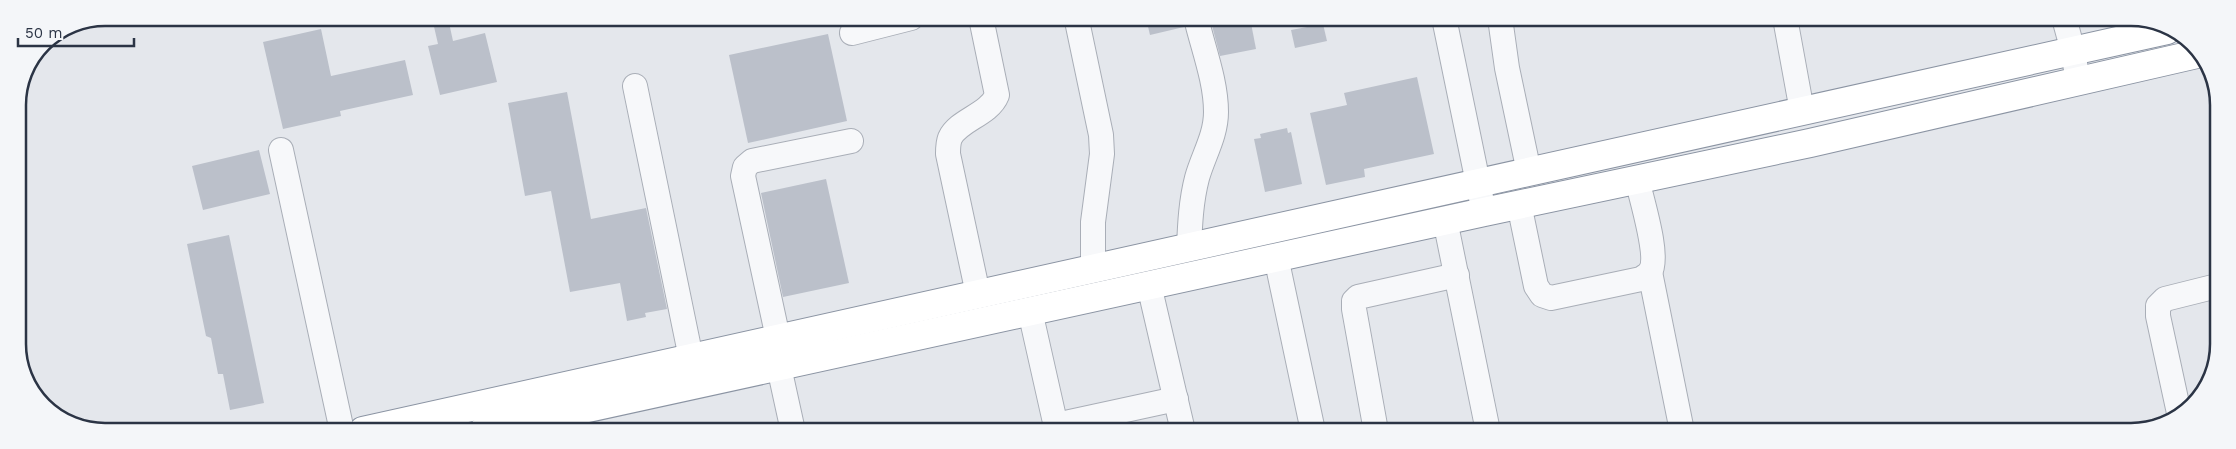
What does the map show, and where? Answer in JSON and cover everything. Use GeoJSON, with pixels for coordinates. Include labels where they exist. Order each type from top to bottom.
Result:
{"type":"FeatureCollection","features":[{"type":"Feature","properties":{"kind":"highway"},"geometry":{"type":"LineString","coordinates":[[411,423],[778,338],[2160,32]]}},
{"type":"Feature","properties":{"kind":"highway"},"geometry":{"type":"LineString","coordinates":[[520,423],[1519,204],[1820,141],[2192,55]]}},
{"type":"Feature","properties":{"kind":"street"},"geometry":{"type":"LineString","coordinates":[[852,33],[880,26]]}},
{"type":"Feature","properties":{"kind":"street"},"geometry":{"type":"LineString","coordinates":[[978,294],[948,154],[948,141],[952,133],[991,105],[997,95],[983,26]]}},
{"type":"Feature","properties":{"kind":"street"},"geometry":{"type":"LineString","coordinates":[[1078,26],[1101,135],[1102,154],[1093,222],[1093,268]]}},
{"type":"Feature","properties":{"kind":"street"},"geometry":{"type":"LineString","coordinates":[[1189,247],[1191,206],[1198,176],[1215,126],[1216,111],[1213,88],[1198,26]]}},
{"type":"Feature","properties":{"kind":"street"},"geometry":{"type":"LineString","coordinates":[[1446,26],[1484,212]]}},
{"type":"Feature","properties":{"kind":"street"},"geometry":{"type":"LineString","coordinates":[[1501,26],[1507,68],[1529,172]]}},
{"type":"Feature","properties":{"kind":"street"},"geometry":{"type":"LineString","coordinates":[[1786,26],[1802,111]]}},
{"type":"Feature","properties":{"kind":"street"},"geometry":{"type":"LineString","coordinates":[[2066,26],[2073,51],[2078,82]]}},
{"type":"Feature","properties":{"kind":"street"},"geometry":{"type":"LineString","coordinates":[[635,86],[691,358]]}},
{"type":"Feature","properties":{"kind":"street"},"geometry":{"type":"LineString","coordinates":[[778,338],[743,176],[745,167],[752,161],[851,141]]}},
{"type":"Feature","properties":{"kind":"street"},"geometry":{"type":"LineString","coordinates":[[281,150],[340,423]]}},
{"type":"Feature","properties":{"kind":"street"},"geometry":{"type":"LineString","coordinates":[[1637,180],[1652,242],[1653,261],[1650,272],[1680,423]]}},
{"type":"Feature","properties":{"kind":"street"},"geometry":{"type":"LineString","coordinates":[[1519,204],[1536,286],[1542,295],[1551,298],[1641,279],[1650,272]]}},
{"type":"Feature","properties":{"kind":"street"},"geometry":{"type":"LineString","coordinates":[[1446,220],[1486,423]]}},
{"type":"Feature","properties":{"kind":"street"},"geometry":{"type":"LineString","coordinates":[[1276,257],[1310,423]]}},
{"type":"Feature","properties":{"kind":"street"},"geometry":{"type":"LineString","coordinates":[[1375,423],[1354,301],[1358,297],[1457,275]]}},
{"type":"Feature","properties":{"kind":"street"},"geometry":{"type":"LineString","coordinates":[[1150,285],[1181,423]]}},
{"type":"Feature","properties":{"kind":"street"},"geometry":{"type":"LineString","coordinates":[[2178,406],[2158,316],[2158,306],[2165,299],[2210,288]]}},
{"type":"Feature","properties":{"kind":"street"},"geometry":{"type":"LineString","coordinates":[[1030,311],[1055,423]]}},
{"type":"Feature","properties":{"kind":"street"},"geometry":{"type":"LineString","coordinates":[[779,367],[791,423]]}},
{"type":"Feature","properties":{"kind":"street"},"geometry":{"type":"LineString","coordinates":[[1077,423],[1176,399]]}},
{"type":"Feature","properties":{"kind":"building"},"geometry":{"type":"Polygon","coordinates":[[[434,26],[450,26],[453,41],[485,33],[497,82],[440,95],[428,46],[438,44],[434,26]]]}},
{"type":"Feature","properties":{"kind":"building"},"geometry":{"type":"Polygon","coordinates":[[[1148,26],[1184,26],[1184,27],[1150,35],[1148,26]]]}},
{"type":"Feature","properties":{"kind":"building"},"geometry":{"type":"Polygon","coordinates":[[[1212,26],[1252,26],[1256,49],[1220,56],[1212,26]]]}},
{"type":"Feature","properties":{"kind":"building"},"geometry":{"type":"Polygon","coordinates":[[[1323,26],[1327,41],[1295,48],[1291,30],[1323,26]]]}},
{"type":"Feature","properties":{"kind":"building"},"geometry":{"type":"Polygon","coordinates":[[[321,29],[331,76],[405,60],[413,95],[340,111],[341,116],[283,129],[263,42],[321,29]]]}},
{"type":"Feature","properties":{"kind":"building"},"geometry":{"type":"Polygon","coordinates":[[[828,34],[847,121],[748,143],[729,55],[828,34]]]}},
{"type":"Feature","properties":{"kind":"building"},"geometry":{"type":"Polygon","coordinates":[[[1417,77],[1434,154],[1364,169],[1365,177],[1326,185],[1310,113],[1347,105],[1344,93],[1417,77]]]}},
{"type":"Feature","properties":{"kind":"building"},"geometry":{"type":"Polygon","coordinates":[[[567,92],[591,219],[646,208],[667,309],[645,313],[646,317],[627,321],[620,283],[570,292],[551,191],[525,196],[508,103],[567,92]]]}},
{"type":"Feature","properties":{"kind":"building"},"geometry":{"type":"Polygon","coordinates":[[[1287,128],[1288,133],[1291,132],[1302,184],[1265,192],[1254,139],[1261,138],[1260,134],[1287,128]]]}},
{"type":"Feature","properties":{"kind":"building"},"geometry":{"type":"Polygon","coordinates":[[[259,150],[270,194],[203,210],[192,166],[259,150]]]}},
{"type":"Feature","properties":{"kind":"building"},"geometry":{"type":"Polygon","coordinates":[[[826,179],[849,283],[783,297],[761,193],[826,179]]]}},
{"type":"Feature","properties":{"kind":"building"},"geometry":{"type":"Polygon","coordinates":[[[229,235],[264,403],[230,410],[223,374],[218,374],[211,338],[206,336],[187,244],[229,235]]]}}]}
